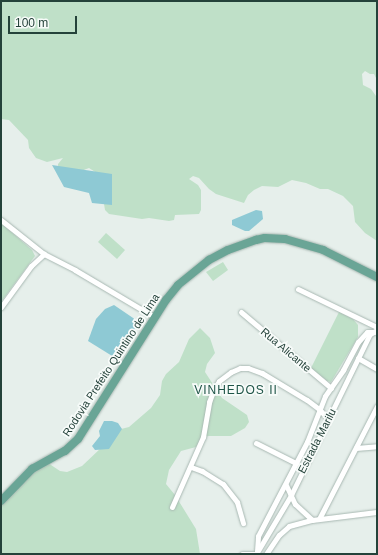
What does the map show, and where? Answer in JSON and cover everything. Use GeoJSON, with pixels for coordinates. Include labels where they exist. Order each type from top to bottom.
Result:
{"type":"FeatureCollection","features":[{"type":"Feature","properties":{"kind":"main road","name":"Rodovia Prefeito Quintino de Lima"},"geometry":{"type":"LineString","coordinates":[[1,501],[32,469],[65,451],[78,439],[121,373],[154,317],[172,292],[201,266],[236,246],[265,238],[285,239],[313,246],[377,276]]}},
{"type":"Feature","properties":{"kind":"street"},"geometry":{"type":"LineString","coordinates":[[1,220],[44,254],[75,270],[154,317]]}},
{"type":"Feature","properties":{"kind":"street"},"geometry":{"type":"LineString","coordinates":[[1,307],[31,266],[44,254]]}},
{"type":"Feature","properties":{"kind":"street"},"geometry":{"type":"LineString","coordinates":[[298,289],[376,329]]}},
{"type":"Feature","properties":{"kind":"street","name":"Rua Alicante"},"geometry":{"type":"LineString","coordinates":[[241,312],[331,388]]}},
{"type":"Feature","properties":{"kind":"street"},"geometry":{"type":"LineString","coordinates":[[242,554],[256,553],[258,536],[286,485],[307,442],[319,409],[358,342],[366,332],[376,329]]}},
{"type":"Feature","properties":{"kind":"street","name":"Estrada Marilu"},"geometry":{"type":"LineString","coordinates":[[256,553],[291,495],[370,334],[376,329]]}},
{"type":"Feature","properties":{"kind":"street"},"geometry":{"type":"LineString","coordinates":[[358,358],[377,368]]}},
{"type":"Feature","properties":{"kind":"street"},"geometry":{"type":"LineString","coordinates":[[172,507],[203,437],[209,402],[214,389],[219,381],[231,372],[240,368],[248,368],[262,373],[319,409],[328,419]]}},
{"type":"Feature","properties":{"kind":"street"},"geometry":{"type":"LineString","coordinates":[[319,519],[377,406]]}},
{"type":"Feature","properties":{"kind":"street"},"geometry":{"type":"LineString","coordinates":[[256,443],[296,463]]}},
{"type":"Feature","properties":{"kind":"street"},"geometry":{"type":"LineString","coordinates":[[356,448],[377,446]]}},
{"type":"Feature","properties":{"kind":"street"},"geometry":{"type":"LineString","coordinates":[[191,467],[202,471],[223,484],[238,502],[242,523]]}},
{"type":"Feature","properties":{"kind":"street"},"geometry":{"type":"LineString","coordinates":[[286,485],[295,504],[312,520]]}},
{"type":"Feature","properties":{"kind":"street"},"geometry":{"type":"LineString","coordinates":[[266,554],[279,535],[288,526],[312,520],[377,512]]}},
{"type":"Feature","properties":{"kind":"green space"},"geometry":{"type":"Polygon","coordinates":[[[1,1],[377,1],[377,80],[374,74],[370,74],[365,71],[362,74],[363,85],[371,89],[376,96],[377,105],[377,241],[365,233],[355,222],[353,206],[343,196],[328,189],[320,189],[306,183],[292,180],[278,187],[262,186],[248,195],[244,203],[216,194],[199,178],[193,176],[189,179],[198,185],[201,190],[201,210],[199,214],[175,215],[174,220],[169,221],[109,214],[105,210],[103,198],[103,177],[89,168],[81,171],[58,168],[58,164],[63,158],[47,162],[36,158],[29,148],[28,140],[9,120],[1,119],[1,1]]]}},
{"type":"Feature","properties":{"kind":"green space"},"geometry":{"type":"Polygon","coordinates":[[[1,223],[32,250],[35,256],[1,302],[1,223]]]}},
{"type":"Feature","properties":{"kind":"green space"},"geometry":{"type":"Polygon","coordinates":[[[106,233],[125,250],[117,259],[98,242],[106,233]]]}},
{"type":"Feature","properties":{"kind":"green space"},"geometry":{"type":"Polygon","coordinates":[[[223,262],[228,270],[213,281],[206,272],[223,262]]]}},
{"type":"Feature","properties":{"kind":"green space"},"geometry":{"type":"Polygon","coordinates":[[[339,312],[353,319],[358,325],[358,337],[331,382],[327,381],[311,368],[339,312]]]}},
{"type":"Feature","properties":{"kind":"green space"},"geometry":{"type":"Polygon","coordinates":[[[200,328],[210,338],[215,353],[207,364],[205,372],[222,398],[247,415],[249,422],[245,428],[231,436],[208,436],[201,440],[196,447],[181,451],[169,470],[166,484],[175,495],[196,529],[200,554],[1,554],[1,500],[27,476],[48,463],[60,471],[67,472],[82,466],[121,429],[129,427],[151,408],[160,395],[162,381],[166,374],[179,362],[189,339],[200,328]]]}},
{"type":"Feature","properties":{"kind":"water"},"geometry":{"type":"Polygon","coordinates":[[[52,165],[112,174],[112,205],[92,203],[89,193],[64,187],[52,165]]]}},
{"type":"Feature","properties":{"kind":"water"},"geometry":{"type":"Polygon","coordinates":[[[256,210],[262,211],[263,219],[249,231],[245,231],[232,225],[232,220],[256,210]]]}},
{"type":"Feature","properties":{"kind":"water"},"geometry":{"type":"Polygon","coordinates":[[[114,305],[139,322],[117,359],[88,341],[96,319],[105,309],[114,305]]]}},
{"type":"Feature","properties":{"kind":"water"},"geometry":{"type":"Polygon","coordinates":[[[104,421],[118,423],[122,429],[109,449],[95,450],[92,446],[100,436],[99,431],[104,421]]]}},
{"type":"Feature","properties":{"kind":"district","name":"VINHEDOS II"},"geometry":{"type":"Point","coordinates":[236,391]}}]}
